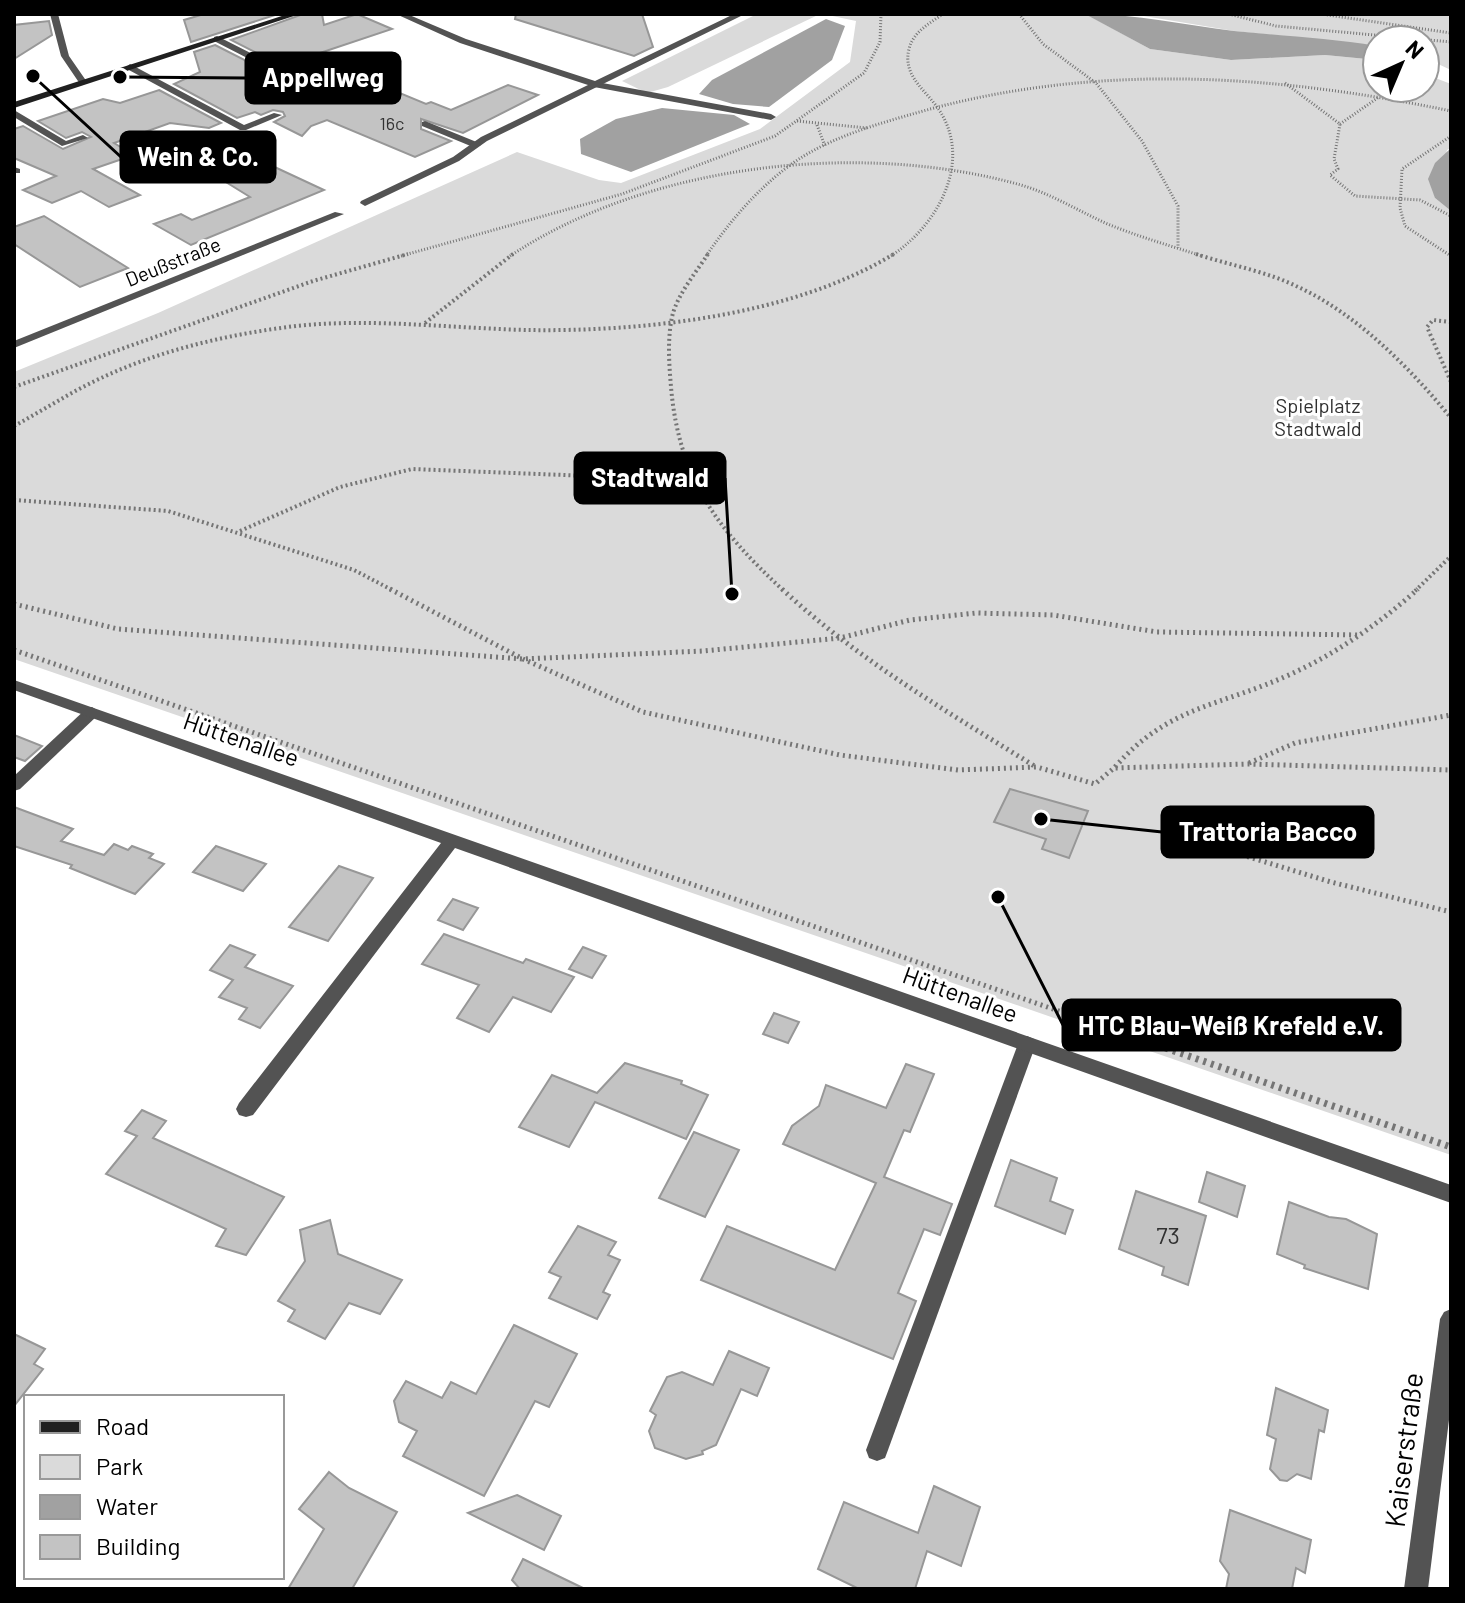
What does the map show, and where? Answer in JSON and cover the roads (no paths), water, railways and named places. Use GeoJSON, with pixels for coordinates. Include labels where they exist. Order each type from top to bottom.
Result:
{"type":"FeatureCollection","features":[{"type":"Feature","properties":{"kind":"main road"},"geometry":{"type":"LineString","coordinates":[[14,105],[296,14]]}},
{"type":"Feature","properties":{"kind":"street"},"geometry":{"type":"LineString","coordinates":[[54,14],[61,24],[65,56],[83,82]]}},
{"type":"Feature","properties":{"kind":"street"},"geometry":{"type":"LineString","coordinates":[[400,14],[463,41],[597,85],[657,99],[771,117]]}},
{"type":"Feature","properties":{"kind":"street"},"geometry":{"type":"LineString","coordinates":[[365,203],[741,14]]}},
{"type":"Feature","properties":{"kind":"street"},"geometry":{"type":"LineString","coordinates":[[217,39],[315,89],[330,86]]}},
{"type":"Feature","properties":{"kind":"street"},"geometry":{"type":"LineString","coordinates":[[130,67],[243,128],[277,115]]}},
{"type":"Feature","properties":{"kind":"street"},"geometry":{"type":"LineString","coordinates":[[657,99],[681,92]]}},
{"type":"Feature","properties":{"kind":"street"},"geometry":{"type":"LineString","coordinates":[[14,113],[65,144],[83,138]]}},
{"type":"Feature","properties":{"kind":"street"},"geometry":{"type":"LineString","coordinates":[[425,124],[476,145]]}},
{"type":"Feature","properties":{"kind":"street","name":"Deußstraße"},"geometry":{"type":"LineString","coordinates":[[16,343],[339,214]]}},
{"type":"Feature","properties":{"kind":"street","name":"Hüttenallee"},"geometry":{"type":"LineString","coordinates":[[14,685],[1451,1194]]}},
{"type":"Feature","properties":{"kind":"street"},"geometry":{"type":"LineString","coordinates":[[14,785],[92,712]]}},
{"type":"Feature","properties":{"kind":"street"},"geometry":{"type":"LineString","coordinates":[[246,1109],[452,840]]}},
{"type":"Feature","properties":{"kind":"street"},"geometry":{"type":"LineString","coordinates":[[877,1450],[1027,1044]]}},
{"type":"Feature","properties":{"kind":"street","name":"Kaiserstraße"},"geometry":{"type":"LineString","coordinates":[[1416,1589],[1451,1319]]}},
{"type":"Feature","properties":{"kind":"water"},"geometry":{"type":"Polygon","coordinates":[[[1085,14],[1361,44],[1361,58],[1325,55],[1231,60],[1150,49],[1085,14]]]}},
{"type":"Feature","properties":{"kind":"water"},"geometry":{"type":"Polygon","coordinates":[[[826,19],[845,26],[832,60],[769,107],[733,104],[699,94],[712,80],[826,19]]]}},
{"type":"Feature","properties":{"kind":"water"},"geometry":{"type":"Polygon","coordinates":[[[662,108],[734,115],[750,124],[631,172],[581,154],[580,139],[616,119],[662,108]]]}},
{"type":"Feature","properties":{"kind":"water"},"geometry":{"type":"Polygon","coordinates":[[[1451,148],[1451,211],[1435,198],[1428,179],[1435,163],[1451,148]]]}},
{"type":"Feature","properties":{"kind":"place","name":"Wein & Co."},"geometry":{"type":"Point","coordinates":[33,76]}},
{"type":"Feature","properties":{"kind":"place","name":"Appellweg"},"geometry":{"type":"Point","coordinates":[120,77]}},
{"type":"Feature","properties":{"kind":"place","name":"Stadtwald"},"geometry":{"type":"Point","coordinates":[732,594]}},
{"type":"Feature","properties":{"kind":"place","name":"Trattoria Bacco"},"geometry":{"type":"Point","coordinates":[1041,819]}},
{"type":"Feature","properties":{"kind":"place","name":"HTC Blau-Weiß Krefeld e.V."},"geometry":{"type":"Point","coordinates":[998,897]}},
{"type":"Feature","properties":{"kind":"park label","name":"Spielplatz Stadtwald"},"geometry":{"type":"Point","coordinates":[1318,418]}}]}
